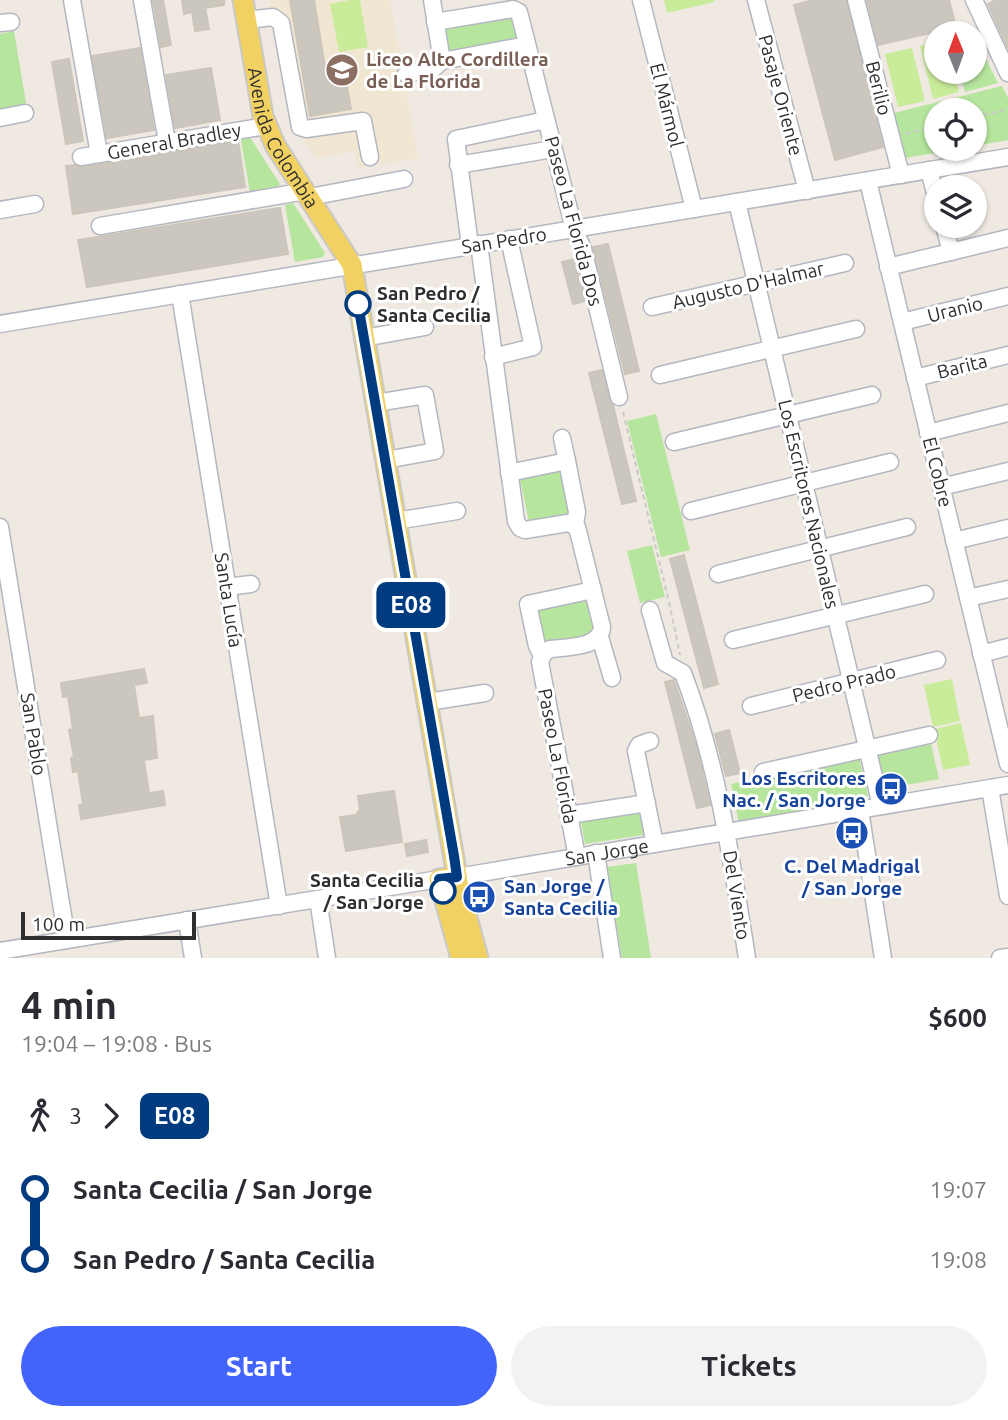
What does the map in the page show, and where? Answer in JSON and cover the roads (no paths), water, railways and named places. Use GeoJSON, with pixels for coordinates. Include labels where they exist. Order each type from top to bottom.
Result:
{"type":"FeatureCollection","features":[{"type":"Feature","properties":{"kind":"main road","name":"Avenida Colombia"},"geometry":{"type":"LineString","coordinates":[[243,0],[266,126],[275,145],[352,265]]}},
{"type":"Feature","properties":{"kind":"main road"},"geometry":{"type":"LineString","coordinates":[[352,265],[428,702],[448,878],[461,958]]}},
{"type":"Feature","properties":{"kind":"main road"},"geometry":{"type":"LineString","coordinates":[[448,878],[478,958]]}},
{"type":"Feature","properties":{"kind":"street"},"geometry":{"type":"LineString","coordinates":[[72,0],[99,154]]}},
{"type":"Feature","properties":{"kind":"street"},"geometry":{"type":"LineString","coordinates":[[142,0],[167,142]]}},
{"type":"Feature","properties":{"kind":"street"},"geometry":{"type":"LineString","coordinates":[[432,0],[442,61]]}},
{"type":"Feature","properties":{"kind":"street","name":"El Mármol"},"geometry":{"type":"LineString","coordinates":[[641,0],[694,209]]}},
{"type":"Feature","properties":{"kind":"street","name":"Pasaje Oriente"},"geometry":{"type":"LineString","coordinates":[[756,0],[807,191]]}},
{"type":"Feature","properties":{"kind":"street","name":"Berilio"},"geometry":{"type":"LineString","coordinates":[[856,0],[901,175]]}},
{"type":"Feature","properties":{"kind":"street"},"geometry":{"type":"LineString","coordinates":[[977,1],[1002,43],[1008,73]]}},
{"type":"Feature","properties":{"kind":"street","name":"Paseo La Florida Dos"},"geometry":{"type":"LineString","coordinates":[[435,22],[515,9],[519,12],[574,229],[583,249],[619,397]]}},
{"type":"Feature","properties":{"kind":"street"},"geometry":{"type":"LineString","coordinates":[[246,20],[273,17],[281,23],[300,127],[306,129],[363,121],[370,158]]}},
{"type":"Feature","properties":{"kind":"street"},"geometry":{"type":"LineString","coordinates":[[407,74],[433,69],[442,61],[527,45]]}},
{"type":"Feature","properties":{"kind":"street"},"geometry":{"type":"LineString","coordinates":[[0,118],[25,113]]}},
{"type":"Feature","properties":{"kind":"street"},"geometry":{"type":"LineString","coordinates":[[546,120],[456,139],[458,165],[475,245],[493,357],[516,521],[520,528],[528,530],[575,524]]}},
{"type":"Feature","properties":{"kind":"street","name":"General Bradley"},"geometry":{"type":"LineString","coordinates":[[81,157],[266,126]]}},
{"type":"Feature","properties":{"kind":"street"},"geometry":{"type":"LineString","coordinates":[[458,165],[554,149]]}},
{"type":"Feature","properties":{"kind":"street","name":"San Pedro"},"geometry":{"type":"LineString","coordinates":[[0,324],[1008,158]]}},
{"type":"Feature","properties":{"kind":"street"},"geometry":{"type":"LineString","coordinates":[[929,170],[930,175]]}},
{"type":"Feature","properties":{"kind":"street"},"geometry":{"type":"LineString","coordinates":[[100,226],[404,179]]}},
{"type":"Feature","properties":{"kind":"street","name":"El Cobre"},"geometry":{"type":"LineString","coordinates":[[868,181],[981,654],[1002,711],[1008,764]]}},
{"type":"Feature","properties":{"kind":"street","name":"Los Escritores Nacionales"},"geometry":{"type":"LineString","coordinates":[[737,202],[881,806]]}},
{"type":"Feature","properties":{"kind":"street"},"geometry":{"type":"LineString","coordinates":[[0,210],[36,204]]}},
{"type":"Feature","properties":{"kind":"street"},"geometry":{"type":"LineString","coordinates":[[947,238],[951,252]]}},
{"type":"Feature","properties":{"kind":"street"},"geometry":{"type":"LineString","coordinates":[[888,267],[1008,238]]}},
{"type":"Feature","properties":{"kind":"street"},"geometry":{"type":"LineString","coordinates":[[493,357],[533,347],[509,239]]}},
{"type":"Feature","properties":{"kind":"street","name":"Augusto D'Halmar"},"geometry":{"type":"LineString","coordinates":[[652,307],[845,262]]}},
{"type":"Feature","properties":{"kind":"street","name":"Santa Lucía"},"geometry":{"type":"LineString","coordinates":[[180,293],[279,906]]}},
{"type":"Feature","properties":{"kind":"street","name":"Uranio"},"geometry":{"type":"LineString","coordinates":[[902,322],[1008,296]]}},
{"type":"Feature","properties":{"kind":"street"},"geometry":{"type":"LineString","coordinates":[[364,338],[425,327]]}},
{"type":"Feature","properties":{"kind":"street"},"geometry":{"type":"LineString","coordinates":[[660,375],[856,330]]}},
{"type":"Feature","properties":{"kind":"street","name":"Barita"},"geometry":{"type":"LineString","coordinates":[[915,378],[1008,355]]}},
{"type":"Feature","properties":{"kind":"street"},"geometry":{"type":"LineString","coordinates":[[376,403],[425,395],[433,440],[435,452],[386,460]]}},
{"type":"Feature","properties":{"kind":"street"},"geometry":{"type":"LineString","coordinates":[[674,442],[872,396]]}},
{"type":"Feature","properties":{"kind":"street"},"geometry":{"type":"LineString","coordinates":[[928,433],[1008,413]]}},
{"type":"Feature","properties":{"kind":"street"},"geometry":{"type":"LineString","coordinates":[[562,438],[577,512],[575,524],[579,530],[602,627],[600,637],[612,678]]}},
{"type":"Feature","properties":{"kind":"street"},"geometry":{"type":"LineString","coordinates":[[509,472],[567,461]]}},
{"type":"Feature","properties":{"kind":"street"},"geometry":{"type":"LineString","coordinates":[[691,511],[890,462]]}},
{"type":"Feature","properties":{"kind":"street"},"geometry":{"type":"LineString","coordinates":[[941,487],[1008,471]]}},
{"type":"Feature","properties":{"kind":"street"},"geometry":{"type":"LineString","coordinates":[[396,521],[457,511]]}},
{"type":"Feature","properties":{"kind":"street","name":"San Pablo"},"geometry":{"type":"LineString","coordinates":[[0,527],[60,947]]}},
{"type":"Feature","properties":{"kind":"street"},"geometry":{"type":"LineString","coordinates":[[718,574],[907,527]]}},
{"type":"Feature","properties":{"kind":"street"},"geometry":{"type":"LineString","coordinates":[[954,541],[1008,528]]}},
{"type":"Feature","properties":{"kind":"street"},"geometry":{"type":"LineString","coordinates":[[227,587],[251,584]]}},
{"type":"Feature","properties":{"kind":"street"},"geometry":{"type":"LineString","coordinates":[[968,598],[1008,589]]}},
{"type":"Feature","properties":{"kind":"street","name":"Paseo La Florida"},"geometry":{"type":"LineString","coordinates":[[577,857],[551,730],[541,666],[542,656],[537,646],[528,604],[593,590]]}},
{"type":"Feature","properties":{"kind":"street"},"geometry":{"type":"LineString","coordinates":[[733,640],[925,594]]}},
{"type":"Feature","properties":{"kind":"street","name":"Del Viento"},"geometry":{"type":"LineString","coordinates":[[650,610],[666,663],[683,673],[694,701],[727,831],[747,958]]}},
{"type":"Feature","properties":{"kind":"street"},"geometry":{"type":"LineString","coordinates":[[542,656],[550,649],[592,642],[600,637]]}},
{"type":"Feature","properties":{"kind":"street"},"geometry":{"type":"LineString","coordinates":[[981,654],[1008,647]]}},
{"type":"Feature","properties":{"kind":"street","name":"Pedro Prado"},"geometry":{"type":"LineString","coordinates":[[751,706],[937,660]]}},
{"type":"Feature","properties":{"kind":"street"},"geometry":{"type":"LineString","coordinates":[[428,702],[485,693]]}},
{"type":"Feature","properties":{"kind":"street"},"geometry":{"type":"LineString","coordinates":[[762,772],[929,735]]}},
{"type":"Feature","properties":{"kind":"street"},"geometry":{"type":"LineString","coordinates":[[650,741],[639,745],[636,751],[655,844]]}},
{"type":"Feature","properties":{"kind":"street","name":"San Jorge"},"geometry":{"type":"LineString","coordinates":[[0,951],[60,947],[187,920],[1008,785]]}},
{"type":"Feature","properties":{"kind":"street"},"geometry":{"type":"LineString","coordinates":[[990,788],[1008,896]]}},
{"type":"Feature","properties":{"kind":"street"},"geometry":{"type":"LineString","coordinates":[[569,815],[646,803]]}},
{"type":"Feature","properties":{"kind":"street"},"geometry":{"type":"LineString","coordinates":[[860,810],[883,958]]}},
{"type":"Feature","properties":{"kind":"street"},"geometry":{"type":"LineString","coordinates":[[596,853],[612,958]]}},
{"type":"Feature","properties":{"kind":"street"},"geometry":{"type":"LineString","coordinates":[[318,900],[327,958]]}},
{"type":"Feature","properties":{"kind":"street"},"geometry":{"type":"LineString","coordinates":[[187,920],[194,958]]}},
{"type":"Feature","properties":{"kind":"street"},"geometry":{"type":"LineString","coordinates":[[1000,958],[1008,957]]}},
{"type":"Feature","properties":{"kind":"place","name":"Liceo Alto Cordillera de La Florida"},"geometry":{"type":"Point","coordinates":[342,70]}},
{"type":"Feature","properties":{"kind":"place","name":"San Pedro / Santa Cecilia"},"geometry":{"type":"Point","coordinates":[358,304]}},
{"type":"Feature","properties":{"kind":"place","name":"Los Escritores Nac. / San Jorge"},"geometry":{"type":"Point","coordinates":[891,789]}},
{"type":"Feature","properties":{"kind":"place","name":"C. Del Madrigal / San Jorge"},"geometry":{"type":"Point","coordinates":[852,833]}},
{"type":"Feature","properties":{"kind":"place","name":"Santa Cecilia / San Jorge"},"geometry":{"type":"Point","coordinates":[443,891]}},
{"type":"Feature","properties":{"kind":"place","name":"San Jorge / Santa Cecilia"},"geometry":{"type":"Point","coordinates":[479,897]}}]}
